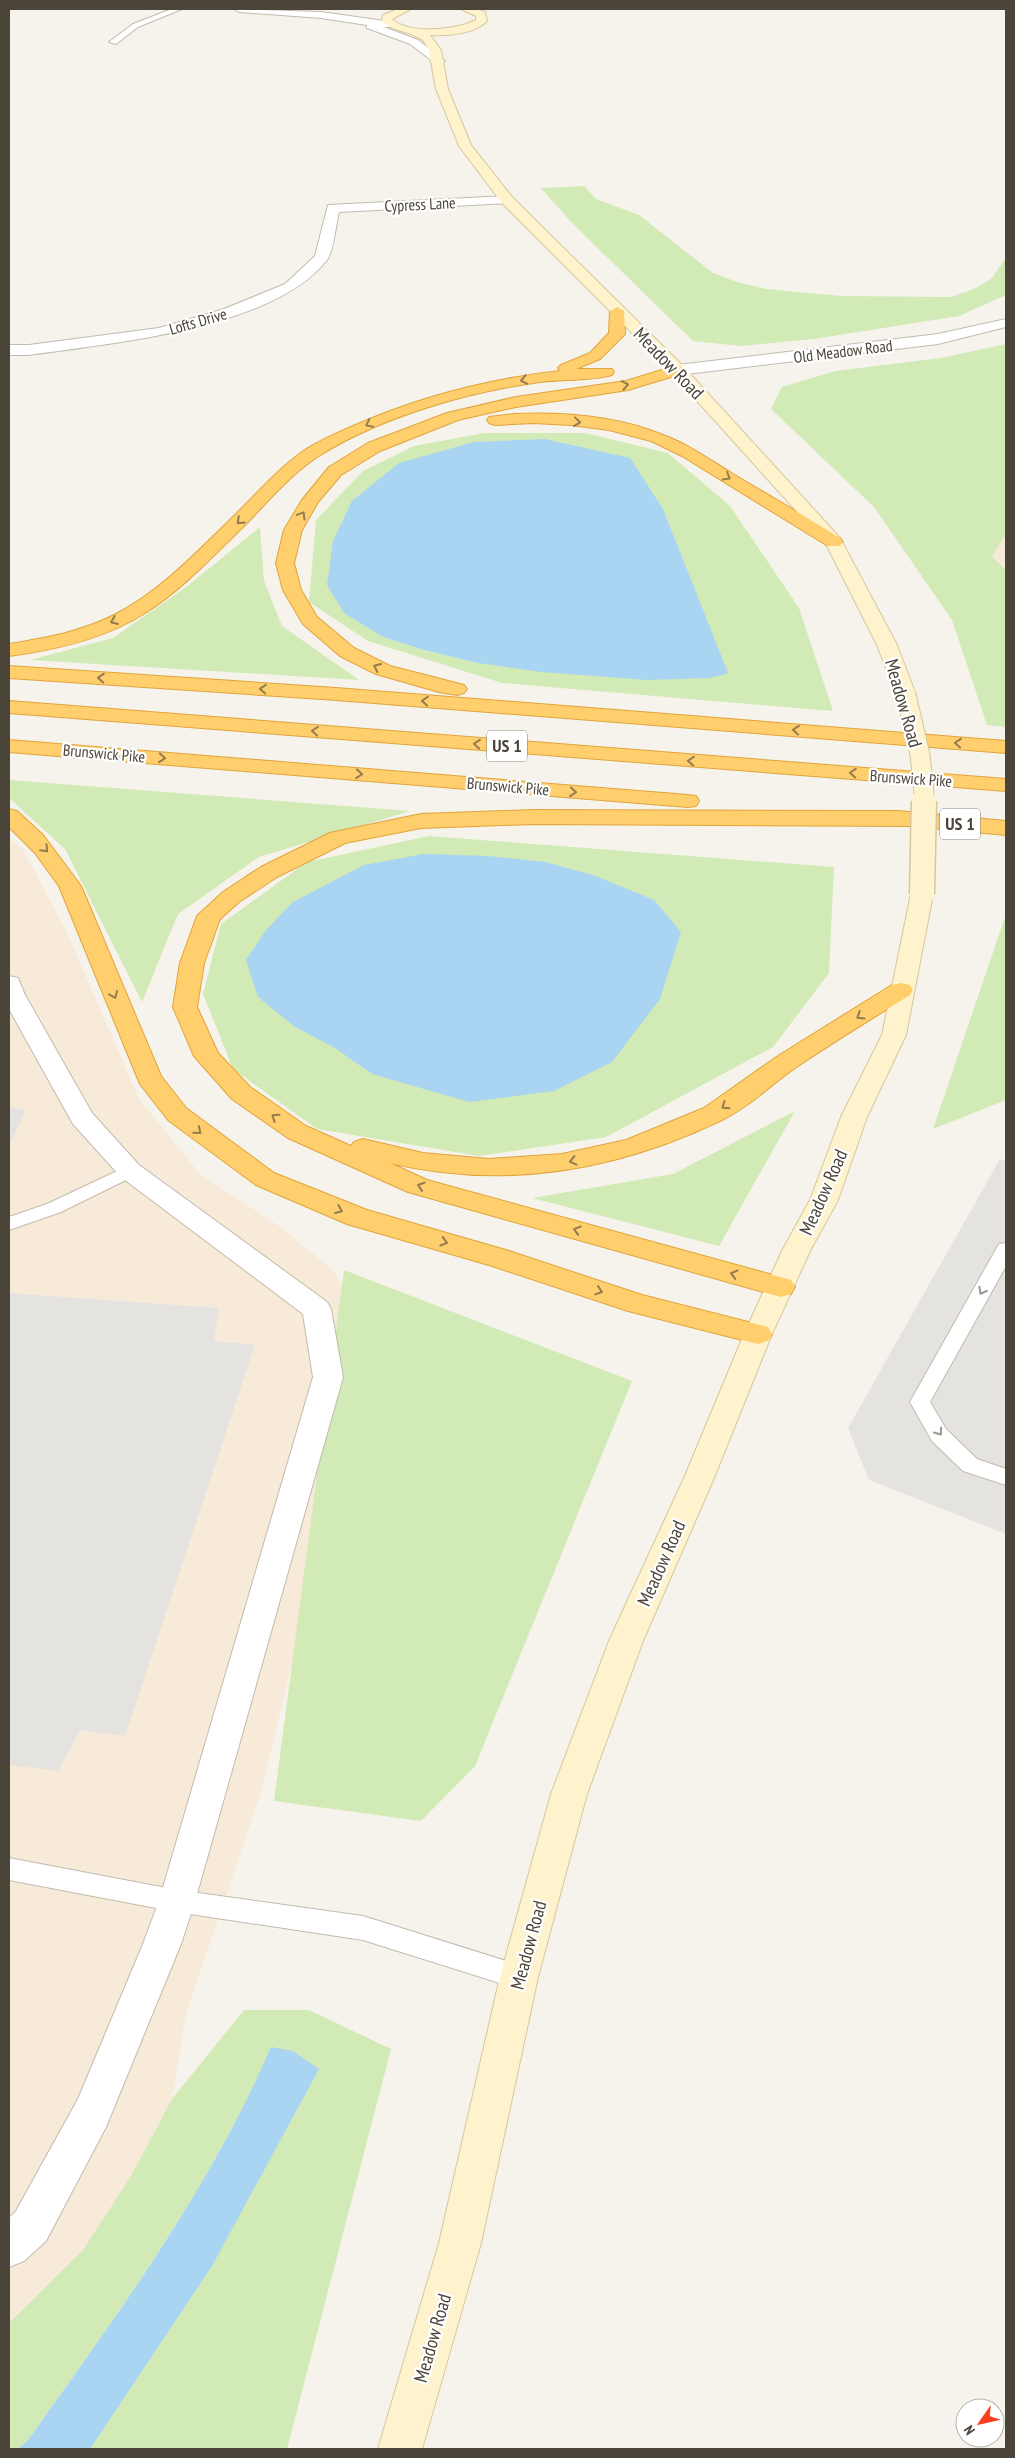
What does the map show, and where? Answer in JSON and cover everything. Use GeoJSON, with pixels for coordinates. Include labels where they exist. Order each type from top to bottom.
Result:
{"type":"FeatureCollection","features":[{"type":"Feature","properties":{"kind":"highway"},"geometry":{"type":"LineString","coordinates":[[551,375],[595,356],[617,334],[617,311]]}},
{"type":"Feature","properties":{"kind":"highway"},"geometry":{"type":"LineString","coordinates":[[9,650],[56,642],[82,634],[134,612],[192,567],[306,456],[392,413],[454,394],[551,375],[678,370]]}},
{"type":"Feature","properties":{"kind":"highway"},"geometry":{"type":"LineString","coordinates":[[665,720],[430,684],[383,670],[347,652],[310,620],[292,590],[285,563],[293,530],[311,500],[335,471],[374,447],[453,416],[507,404],[628,385],[678,370]]}},
{"type":"Feature","properties":{"kind":"highway"},"geometry":{"type":"LineString","coordinates":[[424,427],[499,419],[534,418],[578,421],[646,434],[700,461],[834,542]]}},
{"type":"Feature","properties":{"kind":"highway"},"geometry":{"type":"LineString","coordinates":[[9,672],[336,694],[1006,747]]}},
{"type":"Feature","properties":{"kind":"highway","name":"Brunswick Pike"},"geometry":{"type":"LineString","coordinates":[[9,707],[1006,785]]}},
{"type":"Feature","properties":{"kind":"highway","name":"Brunswick Pike"},"geometry":{"type":"LineString","coordinates":[[9,746],[1006,828]]}},
{"type":"Feature","properties":{"kind":"highway"},"geometry":{"type":"LineString","coordinates":[[9,816],[28,832],[52,857],[70,886],[149,1078],[177,1114],[266,1179],[357,1217],[499,1258],[638,1304],[758,1334]]}},
{"type":"Feature","properties":{"kind":"highway"},"geometry":{"type":"LineString","coordinates":[[781,1287],[418,1186],[297,1132],[241,1093],[207,1056],[185,1007],[192,963],[209,916],[231,897],[278,868],[338,838],[421,821],[533,817],[913,819]]}},
{"type":"Feature","properties":{"kind":"highway"},"geometry":{"type":"LineString","coordinates":[[297,1132],[423,1162],[489,1168],[562,1163],[624,1149],[713,1114],[787,1062],[901,990]]}},
{"type":"Feature","properties":{"kind":"street"},"geometry":{"type":"LineString","coordinates":[[239,9],[321,15],[392,25],[413,30],[460,30]]}},
{"type":"Feature","properties":{"kind":"street"},"geometry":{"type":"LineString","coordinates":[[437,55],[445,36],[477,25],[483,18],[475,11],[466,9]]}},
{"type":"Feature","properties":{"kind":"street"},"geometry":{"type":"LineString","coordinates":[[321,15],[403,10]]}},
{"type":"Feature","properties":{"kind":"street"},"geometry":{"type":"LineString","coordinates":[[392,25],[387,21],[387,17],[403,10]]}},
{"type":"Feature","properties":{"kind":"street"},"geometry":{"type":"LineString","coordinates":[[321,15],[386,30],[414,42],[437,55]]}},
{"type":"Feature","properties":{"kind":"street"},"geometry":{"type":"LineString","coordinates":[[413,30],[427,38],[437,55]]}},
{"type":"Feature","properties":{"kind":"street","name":"Meadow Road"},"geometry":{"type":"LineString","coordinates":[[400,2449],[460,2242],[519,1977],[570,1794],[622,1650],[699,1478],[758,1334],[798,1249],[824,1200],[854,1117],[894,1035],[901,990],[922,894],[925,856],[924,795],[920,755],[906,695],[887,645],[834,542],[678,370],[507,200],[464,146],[442,89],[437,55]]}},
{"type":"Feature","properties":{"kind":"street","name":"Cypress Lane"},"geometry":{"type":"LineString","coordinates":[[333,208],[507,200]]}},
{"type":"Feature","properties":{"kind":"street","name":"Lofts Drive"},"geometry":{"type":"LineString","coordinates":[[9,350],[29,350],[160,332],[229,312],[290,287],[322,257],[333,208]]}},
{"type":"Feature","properties":{"kind":"street","name":"Old Meadow Road"},"geometry":{"type":"LineString","coordinates":[[678,370],[929,340],[1006,323]]}},
{"type":"Feature","properties":{"kind":"street"},"geometry":{"type":"LineString","coordinates":[[9,982],[13,995],[82,1118],[130,1171],[317,1309],[328,1377],[177,1901],[162,1944],[92,2113],[31,2226],[9,2246]]}},
{"type":"Feature","properties":{"kind":"lane"},"geometry":{"type":"LineString","coordinates":[[113,42],[122,32],[136,24],[178,9]]}},
{"type":"Feature","properties":{"kind":"lane"},"geometry":{"type":"LineString","coordinates":[[9,1224],[54,1208],[130,1171]]}},
{"type":"Feature","properties":{"kind":"lane"},"geometry":{"type":"LineString","coordinates":[[1006,1249],[920,1402],[939,1435],[970,1465],[1006,1478]]}},
{"type":"Feature","properties":{"kind":"lane"},"geometry":{"type":"LineString","coordinates":[[9,1869],[177,1901],[363,1928],[519,1977]]}},
{"type":"Feature","properties":{"kind":"shaded area"},"geometry":{"type":"Polygon","coordinates":[[[1006,534],[1006,570],[992,556],[1006,534]]]}},
{"type":"Feature","properties":{"kind":"shaded area"},"geometry":{"type":"Polygon","coordinates":[[[9,838],[23,849],[68,935],[139,1099],[200,1174],[279,1226],[333,1270],[376,1346],[307,1602],[261,1792],[185,2018],[172,2099],[131,2176],[83,2250],[9,2323],[9,838]]]}},
{"type":"Feature","properties":{"kind":"shaded area"},"geometry":{"type":"Polygon","coordinates":[[[9,1106],[26,1111],[9,1145],[9,1106]]]}},
{"type":"Feature","properties":{"kind":"shaded area"},"geometry":{"type":"Polygon","coordinates":[[[1000,1159],[1006,1161],[1006,1534],[869,1480],[848,1428],[1000,1159]]]}},
{"type":"Feature","properties":{"kind":"shaded area"},"geometry":{"type":"Polygon","coordinates":[[[9,1293],[219,1308],[214,1341],[255,1345],[125,1736],[80,1730],[58,1771],[9,1765],[9,1293]]]}},
{"type":"Feature","properties":{"kind":"green space"},"geometry":{"type":"Polygon","coordinates":[[[584,186],[596,199],[639,215],[713,273],[737,282],[766,289],[842,296],[951,297],[974,289],[991,279],[1006,258],[1006,295],[959,316],[814,339],[741,346],[693,341],[572,223],[541,188],[584,186]]]}},
{"type":"Feature","properties":{"kind":"green space"},"geometry":{"type":"Polygon","coordinates":[[[1006,344],[1006,534],[992,556],[1006,570],[1006,727],[987,725],[952,620],[874,507],[771,409],[782,387],[835,371],[941,358],[1006,344]]]}},
{"type":"Feature","properties":{"kind":"green space"},"geometry":{"type":"Polygon","coordinates":[[[484,433],[585,433],[668,453],[730,506],[799,608],[833,711],[502,683],[368,641],[309,602],[316,520],[363,471],[414,446],[484,433]],[[663,509],[383,637],[424,650],[478,663],[689,575],[663,509]]]}},
{"type":"Feature","properties":{"kind":"green space"},"geometry":{"type":"Polygon","coordinates":[[[260,527],[264,581],[282,626],[359,680],[30,660],[113,638],[185,588],[260,527]]]}},
{"type":"Feature","properties":{"kind":"green space"},"geometry":{"type":"Polygon","coordinates":[[[9,780],[410,811],[259,857],[178,914],[142,1002],[65,849],[9,798],[9,780]]]}},
{"type":"Feature","properties":{"kind":"green space"},"geometry":{"type":"Polygon","coordinates":[[[429,836],[834,867],[829,973],[773,1047],[606,1137],[479,1156],[317,1129],[233,1069],[203,994],[221,924],[307,862],[429,836]],[[545,862],[295,1027],[335,1047],[372,1074],[545,862]]]}},
{"type":"Feature","properties":{"kind":"green space"},"geometry":{"type":"Polygon","coordinates":[[[1006,914],[1006,1100],[933,1129],[1006,914]]]}},
{"type":"Feature","properties":{"kind":"green space"},"geometry":{"type":"Polygon","coordinates":[[[795,1111],[719,1246],[532,1198],[673,1174],[795,1111]]]}},
{"type":"Feature","properties":{"kind":"green space"},"geometry":{"type":"Polygon","coordinates":[[[344,1270],[632,1381],[475,1766],[421,1821],[274,1801],[344,1270]]]}},
{"type":"Feature","properties":{"kind":"green space"},"geometry":{"type":"Polygon","coordinates":[[[244,2010],[309,2010],[391,2049],[287,2449],[90,2449],[212,2266],[272,2047],[220,2151],[160,2250],[28,2440],[18,2449],[9,2449],[9,2323],[83,2250],[131,2176],[172,2099],[244,2010]]]}},
{"type":"Feature","properties":{"kind":"water"},"geometry":{"type":"Polygon","coordinates":[[[545,439],[630,458],[663,509],[728,673],[711,678],[647,680],[541,672],[478,663],[424,650],[383,637],[344,613],[327,585],[333,541],[352,501],[399,463],[474,442],[545,439]]]}},
{"type":"Feature","properties":{"kind":"water"},"geometry":{"type":"Polygon","coordinates":[[[423,854],[488,856],[545,862],[593,875],[654,900],[681,932],[660,999],[612,1062],[554,1091],[469,1102],[372,1074],[335,1048],[295,1027],[258,997],[246,960],[266,930],[293,902],[364,865],[423,854]]]}},
{"type":"Feature","properties":{"kind":"water"},"geometry":{"type":"Polygon","coordinates":[[[271,2047],[293,2051],[319,2069],[212,2266],[90,2449],[18,2449],[28,2440],[128,2298],[191,2201],[247,2100],[271,2047]]]}}]}
